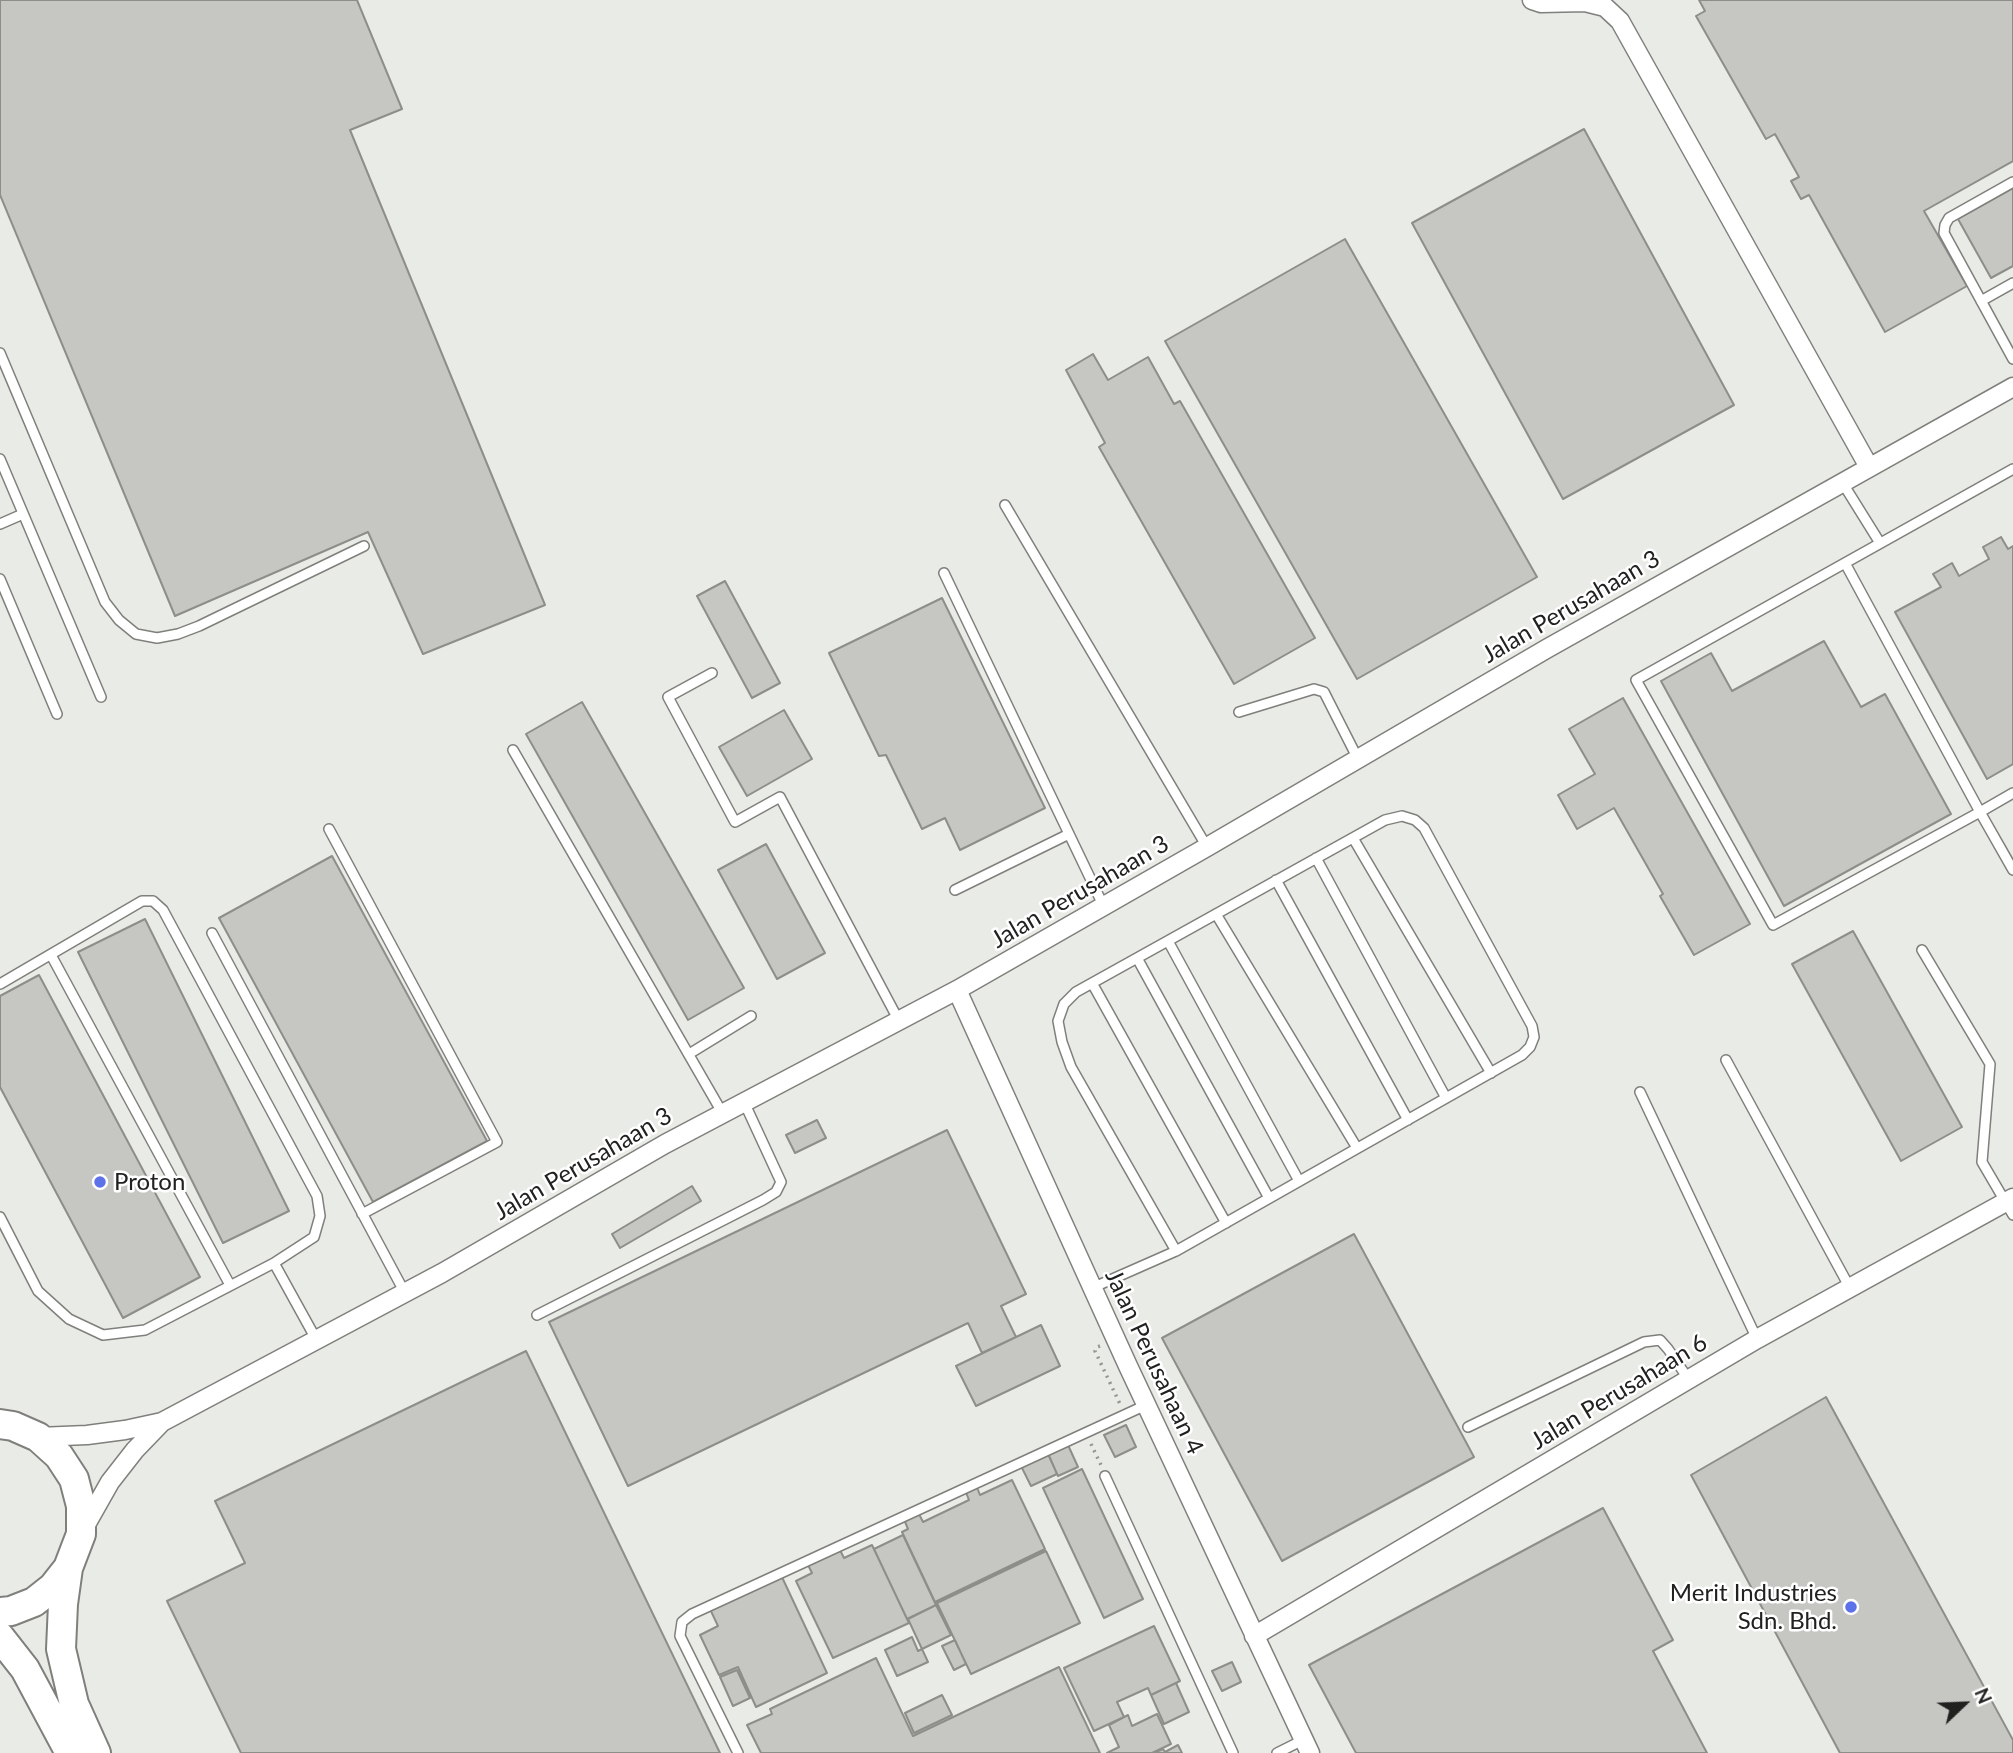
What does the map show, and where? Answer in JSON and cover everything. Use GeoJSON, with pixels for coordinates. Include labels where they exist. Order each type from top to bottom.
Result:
{"type":"FeatureCollection","features":[{"type":"Feature","properties":{"kind":"main road"},"geometry":{"type":"LineString","coordinates":[[13,1426],[59,1455],[74,1479],[81,1506],[81,1534],[68,1568],[61,1649],[74,1703],[96,1753]]}},
{"type":"Feature","properties":{"kind":"main road"},"geometry":{"type":"LineString","coordinates":[[0,1612],[11,1611],[34,1602],[53,1587],[68,1568]]}},
{"type":"Feature","properties":{"kind":"main road"},"geometry":{"type":"LineString","coordinates":[[0,1637],[25,1669],[70,1753]]}},
{"type":"Feature","properties":{"kind":"street"},"geometry":{"type":"LineString","coordinates":[[1532,0],[1541,3],[1585,2],[1605,7],[1620,20],[1869,467]]}},
{"type":"Feature","properties":{"kind":"street","name":"Jalan Perusahaan 3"},"geometry":{"type":"LineString","coordinates":[[162,1422],[405,1293],[665,1144],[957,990],[1548,648],[2013,387]]}},
{"type":"Feature","properties":{"kind":"street","name":"Jalan Perusahaan 4"},"geometry":{"type":"LineString","coordinates":[[957,990],[1146,1405],[1306,1746]]}},
{"type":"Feature","properties":{"kind":"street","name":"Jalan Perusahaan 6"},"geometry":{"type":"LineString","coordinates":[[1254,1636],[1757,1339],[2011,1205]]}},
{"type":"Feature","properties":{"kind":"street"},"geometry":{"type":"LineString","coordinates":[[13,1426],[87,1435],[162,1422]]}},
{"type":"Feature","properties":{"kind":"street"},"geometry":{"type":"LineString","coordinates":[[81,1534],[110,1482],[162,1422]]}},
{"type":"Feature","properties":{"kind":"lane"},"geometry":{"type":"LineString","coordinates":[[2013,182],[1949,218],[1944,233],[2013,359]]}},
{"type":"Feature","properties":{"kind":"lane"},"geometry":{"type":"LineString","coordinates":[[1981,301],[2013,283]]}},
{"type":"Feature","properties":{"kind":"lane"},"geometry":{"type":"LineString","coordinates":[[0,353],[105,602],[119,620],[136,634],[157,638],[189,630],[364,546]]}},
{"type":"Feature","properties":{"kind":"lane"},"geometry":{"type":"LineString","coordinates":[[0,459],[101,697]]}},
{"type":"Feature","properties":{"kind":"lane"},"geometry":{"type":"LineString","coordinates":[[2013,469],[1636,680],[1773,925],[2013,793]]}},
{"type":"Feature","properties":{"kind":"lane"},"geometry":{"type":"LineString","coordinates":[[1842,482],[1880,543]]}},
{"type":"Feature","properties":{"kind":"lane"},"geometry":{"type":"LineString","coordinates":[[1005,505],[1207,847]]}},
{"type":"Feature","properties":{"kind":"lane"},"geometry":{"type":"LineString","coordinates":[[0,524],[23,514]]}},
{"type":"Feature","properties":{"kind":"lane"},"geometry":{"type":"LineString","coordinates":[[1844,563],[2013,870]]}},
{"type":"Feature","properties":{"kind":"lane"},"geometry":{"type":"LineString","coordinates":[[944,573],[1104,907]]}},
{"type":"Feature","properties":{"kind":"lane"},"geometry":{"type":"LineString","coordinates":[[0,579],[58,714]]}},
{"type":"Feature","properties":{"kind":"lane"},"geometry":{"type":"LineString","coordinates":[[712,673],[668,697],[735,822],[780,797],[899,1021]]}},
{"type":"Feature","properties":{"kind":"lane"},"geometry":{"type":"LineString","coordinates":[[1239,712],[1314,689],[1324,692],[1358,759]]}},
{"type":"Feature","properties":{"kind":"lane"},"geometry":{"type":"LineString","coordinates":[[513,750],[723,1114]]}},
{"type":"Feature","properties":{"kind":"lane"},"geometry":{"type":"LineString","coordinates":[[1092,1288],[1176,1251],[1491,1073],[1522,1055],[1530,1047],[1534,1037],[1532,1026],[1424,828],[1415,820],[1402,816],[1385,820],[1076,992],[1064,1003],[1058,1021],[1062,1042],[1072,1067],[1176,1251]]}},
{"type":"Feature","properties":{"kind":"lane"},"geometry":{"type":"LineString","coordinates":[[329,829],[497,1142],[362,1214]]}},
{"type":"Feature","properties":{"kind":"lane"},"geometry":{"type":"LineString","coordinates":[[955,891],[1069,834]]}},
{"type":"Feature","properties":{"kind":"lane"},"geometry":{"type":"LineString","coordinates":[[1353,838],[1491,1073]]}},
{"type":"Feature","properties":{"kind":"lane"},"geometry":{"type":"LineString","coordinates":[[1316,858],[1446,1098]]}},
{"type":"Feature","properties":{"kind":"lane"},"geometry":{"type":"LineString","coordinates":[[1276,880],[1408,1120]]}},
{"type":"Feature","properties":{"kind":"lane"},"geometry":{"type":"LineString","coordinates":[[0,985],[142,901],[153,901],[163,910],[317,1196],[320,1216],[314,1237],[274,1263],[145,1330],[103,1335],[69,1319],[38,1291],[0,1217]]}},
{"type":"Feature","properties":{"kind":"lane"},"geometry":{"type":"LineString","coordinates":[[1216,914],[1357,1148]]}},
{"type":"Feature","properties":{"kind":"lane"},"geometry":{"type":"LineString","coordinates":[[212,933],[405,1293]]}},
{"type":"Feature","properties":{"kind":"lane"},"geometry":{"type":"LineString","coordinates":[[1168,941],[1299,1181]]}},
{"type":"Feature","properties":{"kind":"lane"},"geometry":{"type":"LineString","coordinates":[[1922,950],[1990,1063],[1982,1162],[2011,1205]]}},
{"type":"Feature","properties":{"kind":"lane"},"geometry":{"type":"LineString","coordinates":[[51,955],[230,1285]]}},
{"type":"Feature","properties":{"kind":"lane"},"geometry":{"type":"LineString","coordinates":[[1137,958],[1269,1198]]}},
{"type":"Feature","properties":{"kind":"lane"},"geometry":{"type":"LineString","coordinates":[[1092,983],[1226,1223]]}},
{"type":"Feature","properties":{"kind":"lane"},"geometry":{"type":"LineString","coordinates":[[689,1054],[751,1016]]}},
{"type":"Feature","properties":{"kind":"lane"},"geometry":{"type":"LineString","coordinates":[[1726,1060],[1850,1288]]}},
{"type":"Feature","properties":{"kind":"lane"},"geometry":{"type":"LineString","coordinates":[[1640,1092],[1757,1339]]}},
{"type":"Feature","properties":{"kind":"lane"},"geometry":{"type":"LineString","coordinates":[[537,1315],[776,1192],[781,1182],[744,1102]]}},
{"type":"Feature","properties":{"kind":"lane"},"geometry":{"type":"LineString","coordinates":[[274,1263],[316,1339]]}},
{"type":"Feature","properties":{"kind":"lane"},"geometry":{"type":"LineString","coordinates":[[1468,1427],[1644,1342],[1660,1340],[1689,1380]]}},
{"type":"Feature","properties":{"kind":"lane"},"geometry":{"type":"LineString","coordinates":[[738,1753],[680,1636],[682,1622],[692,1614],[1146,1405]]}},
{"type":"Feature","properties":{"kind":"lane"},"geometry":{"type":"LineString","coordinates":[[1105,1476],[1233,1753]]}},
{"type":"Feature","properties":{"kind":"lane"},"geometry":{"type":"LineString","coordinates":[[1277,1753],[1306,1746]]}},
{"type":"Feature","properties":{"kind":"path"},"geometry":{"type":"LineString","coordinates":[[1085,1432],[1105,1476]]}},
{"type":"Feature","properties":{"kind":"building"},"geometry":{"type":"Polygon","coordinates":[[[0,0],[357,0],[402,109],[350,130],[545,605],[423,654],[368,532],[175,616],[0,195],[0,0]]]}},
{"type":"Feature","properties":{"kind":"building"},"geometry":{"type":"Polygon","coordinates":[[[1699,0],[2013,0],[2013,161],[1924,211],[1967,286],[1885,332],[1809,195],[1801,199],[1791,181],[1799,177],[1775,134],[1766,139],[1696,16],[1705,11],[1699,0]]]}},
{"type":"Feature","properties":{"kind":"building"},"geometry":{"type":"Polygon","coordinates":[[[1584,129],[1734,405],[1563,499],[1412,223],[1584,129]]]}},
{"type":"Feature","properties":{"kind":"building"},"geometry":{"type":"Polygon","coordinates":[[[2013,188],[2013,266],[1991,278],[1958,219],[2013,188]]]}},
{"type":"Feature","properties":{"kind":"building"},"geometry":{"type":"Polygon","coordinates":[[[1345,239],[1537,577],[1357,679],[1165,341],[1345,239]]]}},
{"type":"Feature","properties":{"kind":"building"},"geometry":{"type":"Polygon","coordinates":[[[1093,354],[1108,380],[1148,357],[1174,404],[1180,401],[1315,638],[1234,684],[1099,447],[1105,443],[1066,370],[1093,354]]]}},
{"type":"Feature","properties":{"kind":"building"},"geometry":{"type":"Polygon","coordinates":[[[2001,537],[2008,549],[2013,546],[2013,764],[1987,779],[1895,612],[1941,587],[1933,574],[1952,563],[1959,576],[1989,559],[1983,547],[2001,537]]]}},
{"type":"Feature","properties":{"kind":"building"},"geometry":{"type":"Polygon","coordinates":[[[725,581],[780,683],[752,698],[697,596],[725,581]]]}},
{"type":"Feature","properties":{"kind":"building"},"geometry":{"type":"Polygon","coordinates":[[[942,598],[1045,808],[960,850],[945,818],[922,829],[886,755],[879,756],[829,653],[942,598]]]}},
{"type":"Feature","properties":{"kind":"building"},"geometry":{"type":"Polygon","coordinates":[[[1824,641],[1861,707],[1885,694],[1951,814],[1784,906],[1661,681],[1711,653],[1732,691],[1824,641]]]}},
{"type":"Feature","properties":{"kind":"building"},"geometry":{"type":"Polygon","coordinates":[[[1623,698],[1750,924],[1694,955],[1614,808],[1577,829],[1558,795],[1595,774],[1569,729],[1623,698]]]}},
{"type":"Feature","properties":{"kind":"building"},"geometry":{"type":"Polygon","coordinates":[[[582,702],[744,988],[688,1020],[526,734],[582,702]]]}},
{"type":"Feature","properties":{"kind":"building"},"geometry":{"type":"Polygon","coordinates":[[[784,710],[812,759],[747,796],[719,747],[784,710]]]}},
{"type":"Feature","properties":{"kind":"building"},"geometry":{"type":"Polygon","coordinates":[[[766,844],[825,953],[777,979],[718,870],[766,844]]]}},
{"type":"Feature","properties":{"kind":"building"},"geometry":{"type":"Polygon","coordinates":[[[332,856],[487,1141],[373,1202],[219,918],[332,856]]]}},
{"type":"Feature","properties":{"kind":"building"},"geometry":{"type":"Polygon","coordinates":[[[145,919],[289,1211],[223,1243],[78,952],[145,919]]]}},
{"type":"Feature","properties":{"kind":"building"},"geometry":{"type":"Polygon","coordinates":[[[1853,931],[1962,1127],[1901,1161],[1792,964],[1853,931]]]}},
{"type":"Feature","properties":{"kind":"building","name":"Proton"},"geometry":{"type":"Polygon","coordinates":[[[39,975],[200,1277],[123,1318],[0,1087],[0,996],[39,975]]]}},
{"type":"Feature","properties":{"kind":"building"},"geometry":{"type":"Polygon","coordinates":[[[817,1120],[826,1138],[795,1153],[786,1135],[817,1120]]]}},
{"type":"Feature","properties":{"kind":"building"},"geometry":{"type":"Polygon","coordinates":[[[947,1130],[1026,1294],[1001,1306],[1016,1337],[982,1353],[968,1323],[628,1486],[549,1322],[947,1130]]]}},
{"type":"Feature","properties":{"kind":"building"},"geometry":{"type":"Polygon","coordinates":[[[692,1186],[701,1201],[620,1248],[612,1234],[692,1186]]]}},
{"type":"Feature","properties":{"kind":"building"},"geometry":{"type":"Polygon","coordinates":[[[1354,1234],[1474,1457],[1282,1561],[1162,1338],[1354,1234]]]}},
{"type":"Feature","properties":{"kind":"building"},"geometry":{"type":"Polygon","coordinates":[[[1041,1325],[1060,1366],[976,1406],[956,1366],[1041,1325]]]}},
{"type":"Feature","properties":{"kind":"building"},"geometry":{"type":"Polygon","coordinates":[[[526,1351],[720,1753],[241,1753],[167,1601],[245,1563],[215,1501],[526,1351]]]}},
{"type":"Feature","properties":{"kind":"building","name":"Merit Industries Sdn. Bhd."},"geometry":{"type":"Polygon","coordinates":[[[1826,1397],[2013,1740],[2013,1753],[1840,1753],[1691,1475],[1826,1397]]]}},
{"type":"Feature","properties":{"kind":"building"},"geometry":{"type":"Polygon","coordinates":[[[1126,1425],[1136,1447],[1115,1457],[1104,1435],[1126,1425]]]}},
{"type":"Feature","properties":{"kind":"building"},"geometry":{"type":"Polygon","coordinates":[[[1068,1445],[1078,1467],[1058,1476],[1048,1454],[1068,1445]]]}},
{"type":"Feature","properties":{"kind":"building"},"geometry":{"type":"Polygon","coordinates":[[[1047,1451],[1057,1474],[1031,1486],[1020,1464],[1047,1451]]]}},
{"type":"Feature","properties":{"kind":"building"},"geometry":{"type":"Polygon","coordinates":[[[1082,1469],[1143,1599],[1104,1618],[1043,1488],[1082,1469]]]}},
{"type":"Feature","properties":{"kind":"building"},"geometry":{"type":"Polygon","coordinates":[[[1012,1480],[1045,1549],[935,1602],[902,1532],[908,1529],[903,1517],[917,1510],[923,1522],[969,1500],[965,1490],[976,1485],[980,1495],[1012,1480]]]}},
{"type":"Feature","properties":{"kind":"building"},"geometry":{"type":"Polygon","coordinates":[[[1603,1508],[1673,1640],[1653,1651],[1707,1753],[1356,1753],[1309,1665],[1603,1508]]]}},
{"type":"Feature","properties":{"kind":"building"},"geometry":{"type":"Polygon","coordinates":[[[903,1535],[936,1605],[907,1619],[874,1549],[903,1535]]]}},
{"type":"Feature","properties":{"kind":"building"},"geometry":{"type":"Polygon","coordinates":[[[872,1545],[909,1623],[833,1658],[796,1581],[812,1573],[807,1563],[839,1548],[844,1558],[872,1545]]]}},
{"type":"Feature","properties":{"kind":"building"},"geometry":{"type":"Polygon","coordinates":[[[1046,1551],[1080,1623],[971,1674],[937,1603],[1046,1551]]]}},
{"type":"Feature","properties":{"kind":"building"},"geometry":{"type":"Polygon","coordinates":[[[781,1575],[827,1673],[756,1707],[738,1667],[719,1675],[700,1635],[718,1626],[710,1609],[781,1575]]]}},
{"type":"Feature","properties":{"kind":"building"},"geometry":{"type":"Polygon","coordinates":[[[936,1605],[951,1635],[922,1649],[908,1619],[936,1605]]]}},
{"type":"Feature","properties":{"kind":"building"},"geometry":{"type":"Polygon","coordinates":[[[1154,1626],[1180,1681],[1151,1695],[1148,1688],[1117,1702],[1124,1717],[1094,1731],[1064,1668],[1154,1626]]]}},
{"type":"Feature","properties":{"kind":"building"},"geometry":{"type":"Polygon","coordinates":[[[912,1637],[918,1651],[922,1649],[928,1662],[897,1676],[885,1650],[912,1637]]]}},
{"type":"Feature","properties":{"kind":"building"},"geometry":{"type":"Polygon","coordinates":[[[955,1640],[966,1664],[954,1670],[942,1646],[955,1640]]]}},
{"type":"Feature","properties":{"kind":"building"},"geometry":{"type":"Polygon","coordinates":[[[876,1658],[913,1736],[1059,1667],[1100,1753],[761,1753],[747,1725],[772,1714],[770,1709],[876,1658]]]}},
{"type":"Feature","properties":{"kind":"building"},"geometry":{"type":"Polygon","coordinates":[[[1232,1662],[1241,1682],[1222,1691],[1212,1671],[1232,1662]]]}},
{"type":"Feature","properties":{"kind":"building"},"geometry":{"type":"Polygon","coordinates":[[[737,1670],[750,1698],[733,1706],[720,1677],[737,1670]]]}},
{"type":"Feature","properties":{"kind":"building"},"geometry":{"type":"Polygon","coordinates":[[[1176,1683],[1189,1712],[1164,1724],[1151,1695],[1176,1683]]]}},
{"type":"Feature","properties":{"kind":"building"},"geometry":{"type":"Polygon","coordinates":[[[942,1695],[952,1715],[914,1733],[905,1713],[942,1695]]]}},
{"type":"Feature","properties":{"kind":"building"},"geometry":{"type":"Polygon","coordinates":[[[1157,1714],[1171,1744],[1152,1753],[1107,1753],[1119,1747],[1109,1725],[1128,1715],[1132,1726],[1157,1714]]]}},
{"type":"Feature","properties":{"kind":"building"},"geometry":{"type":"Polygon","coordinates":[[[1178,1745],[1182,1753],[1154,1753],[1163,1749],[1165,1752],[1178,1745]]]}},
{"type":"Feature","properties":{"kind":"place","name":"Proton"},"geometry":{"type":"Point","coordinates":[100,1182]}},
{"type":"Feature","properties":{"kind":"place","name":"Merit Industries Sdn. Bhd."},"geometry":{"type":"Point","coordinates":[1851,1607]}}]}
